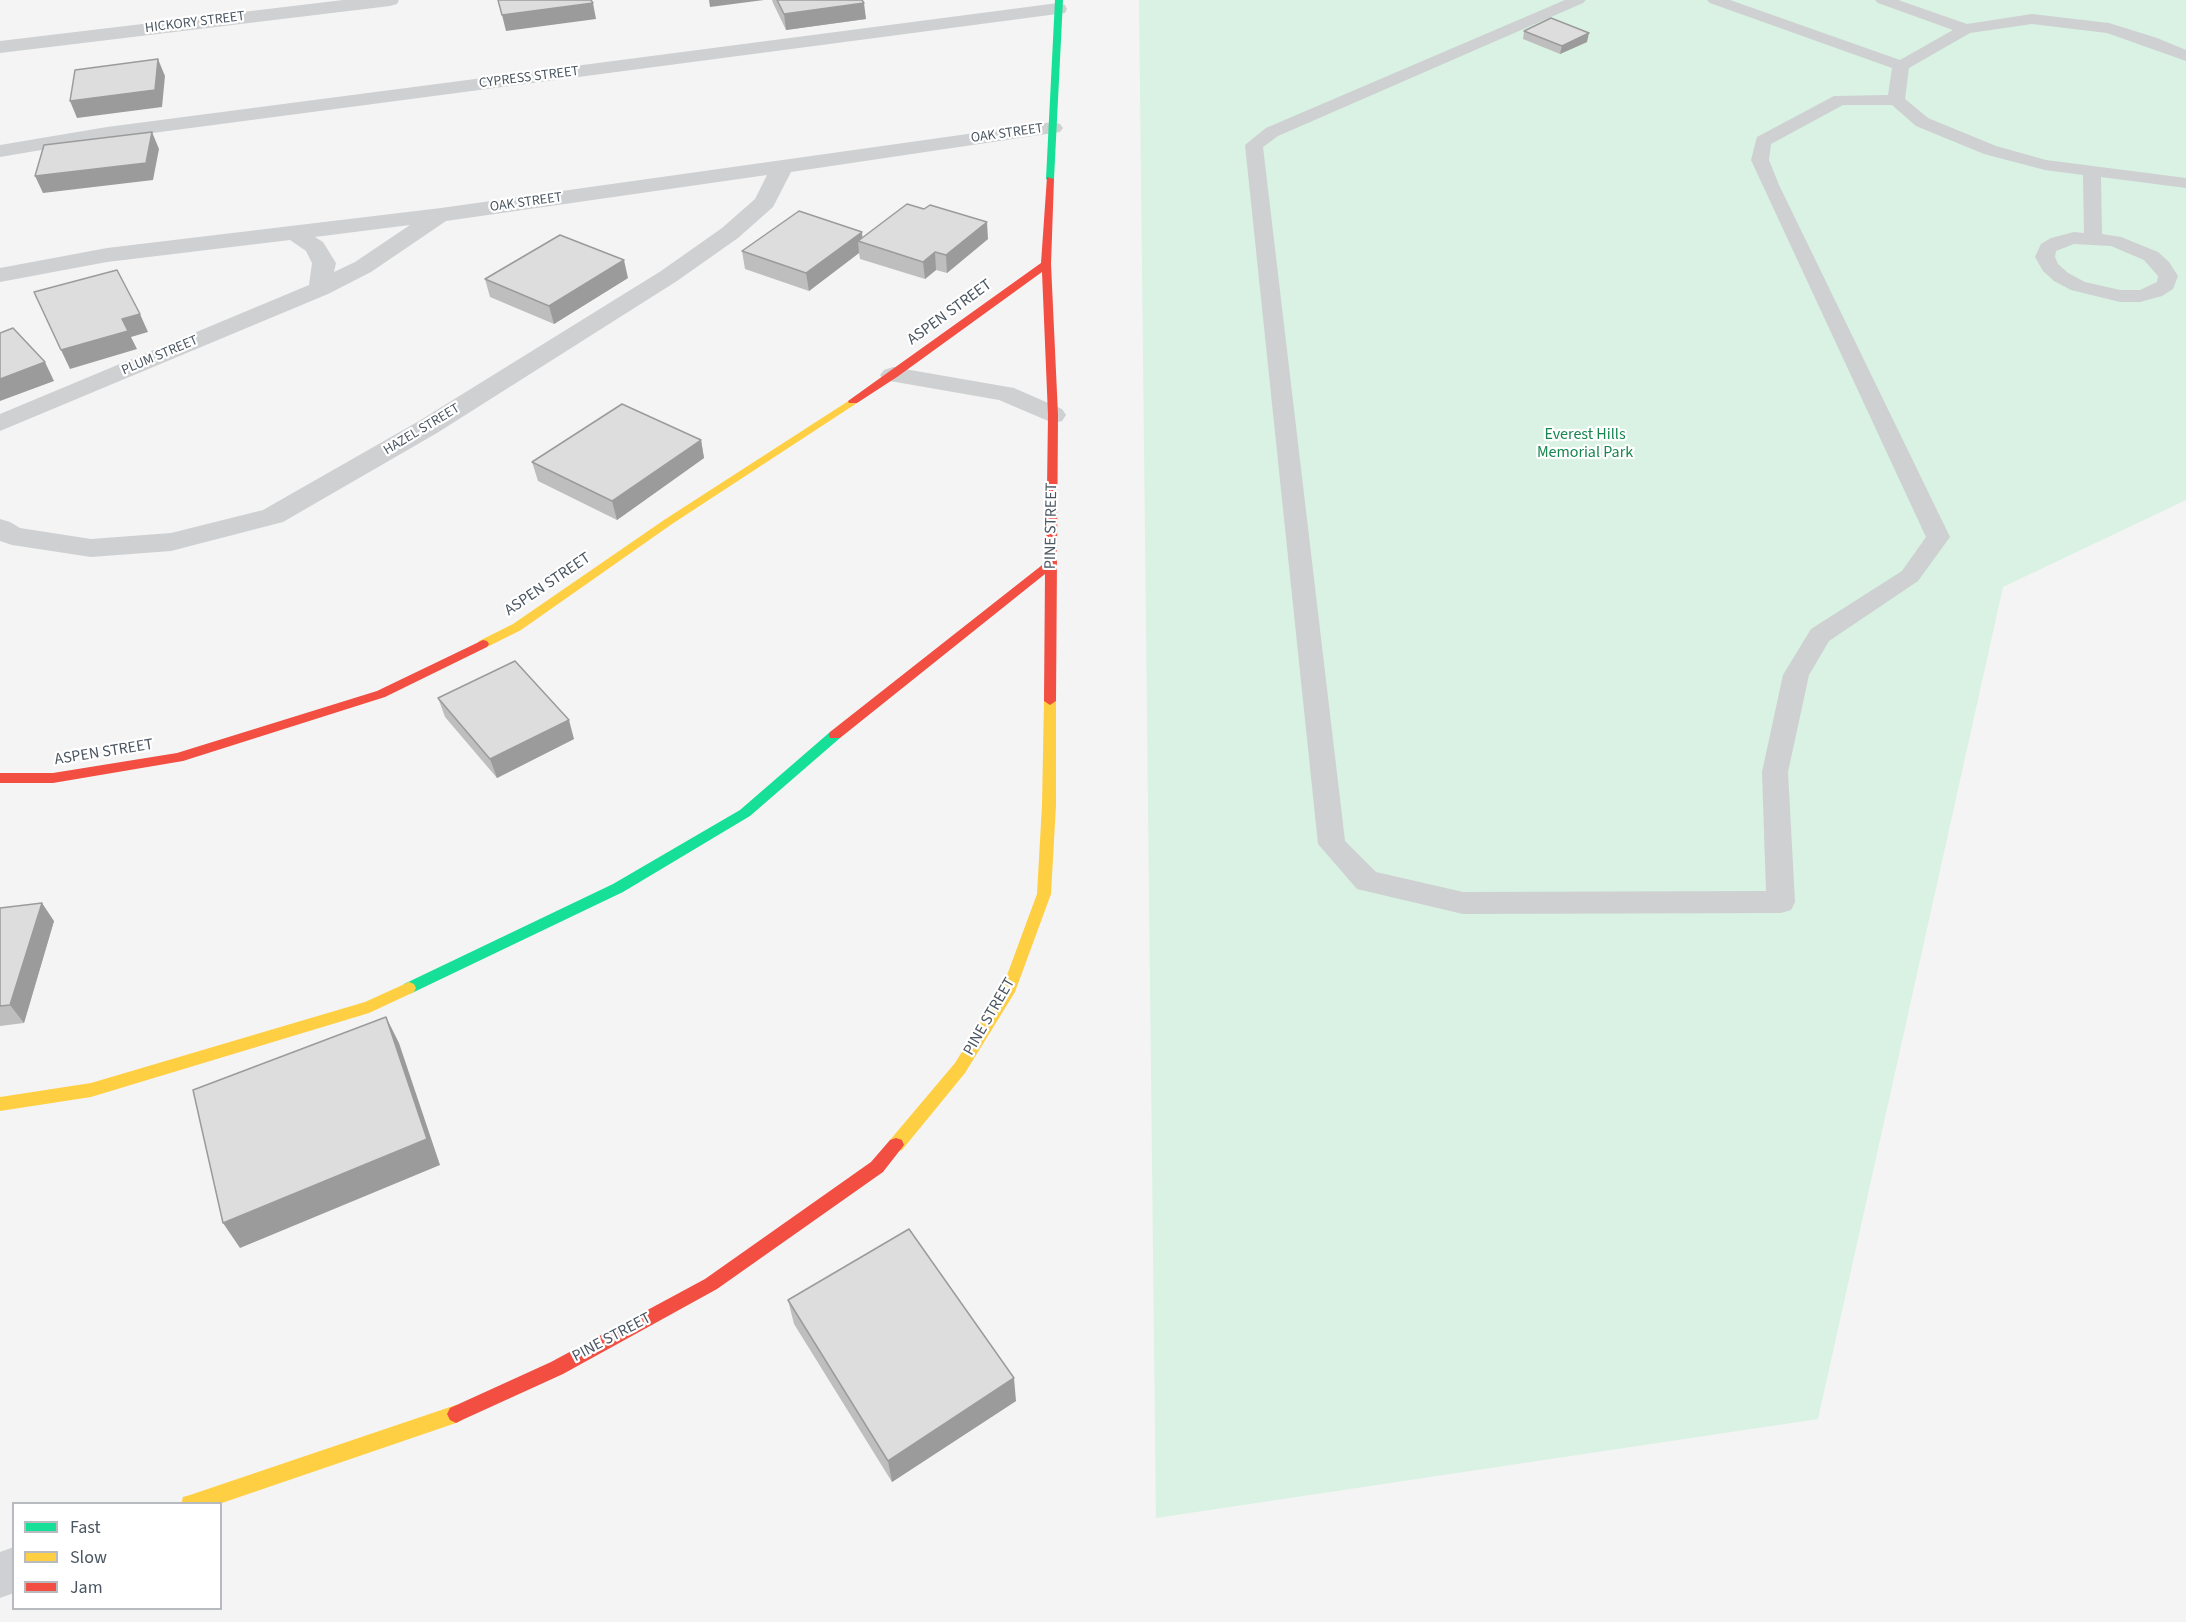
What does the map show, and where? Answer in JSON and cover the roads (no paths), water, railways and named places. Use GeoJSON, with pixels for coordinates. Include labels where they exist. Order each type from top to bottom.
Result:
{"type":"FeatureCollection","features":[{"type":"Feature","properties":{"kind":"street","name":"HICKORY STREET"},"geometry":{"type":"LineString","coordinates":[[0,47],[390,0]]}},
{"type":"Feature","properties":{"kind":"street","name":"CYPRESS STREET"},"geometry":{"type":"LineString","coordinates":[[0,152],[107,133],[939,16],[1058,5]]}},
{"type":"Feature","properties":{"kind":"street","name":"PINE STREET"},"geometry":{"type":"LineString","coordinates":[[193,1502],[441,1421],[557,1368],[711,1284],[877,1167],[960,1068],[1010,988],[1044,894],[1049,805],[1053,414],[1046,264],[1058,5]]}},
{"type":"Feature","properties":{"kind":"street","name":"OAK STREET"},"geometry":{"type":"LineString","coordinates":[[0,275],[107,255],[441,215],[1053,128]]}},
{"type":"Feature","properties":{"kind":"street","name":"HAZEL STREET"},"geometry":{"type":"LineString","coordinates":[[0,528],[12,536],[91,548],[171,542],[273,516],[428,427],[669,276],[730,233],[765,202],[782,166]]}},
{"type":"Feature","properties":{"kind":"street","name":"PLUM STREET"},"geometry":{"type":"LineString","coordinates":[[0,423],[320,289],[363,267],[441,215]]}},
{"type":"Feature","properties":{"kind":"street"},"geometry":{"type":"LineString","coordinates":[[292,232],[315,247],[324,263],[320,289]]}},
{"type":"Feature","properties":{"kind":"street","name":"ASPEN STREET"},"geometry":{"type":"LineString","coordinates":[[0,778],[54,778],[178,758],[381,694],[517,627],[668,522],[894,375],[1046,264]]}},
{"type":"Feature","properties":{"kind":"street"},"geometry":{"type":"LineString","coordinates":[[894,375],[1005,393],[1053,414]]}},
{"type":"Feature","properties":{"kind":"street"},"geometry":{"type":"LineString","coordinates":[[0,1104],[91,1090],[369,1007],[618,888],[745,813],[812,754],[1052,564]]}},
{"type":"Feature","properties":{"kind":"lane"},"geometry":{"type":"LineString","coordinates":[[1578,0],[1272,132],[1254,145],[1332,844],[1367,881],[1463,903],[1781,902],[1775,772],[1796,675],[1820,635],[1910,576],[1938,537],[1775,196],[1760,160],[1763,141],[1840,100],[1896,100],[1922,122],[1990,150],[2045,165],[2186,183]]}},
{"type":"Feature","properties":{"kind":"lane"},"geometry":{"type":"LineString","coordinates":[[1714,0],[1901,66],[1966,29],[2032,19],[2109,28],[2151,41],[2186,56]]}},
{"type":"Feature","properties":{"kind":"lane"},"geometry":{"type":"LineString","coordinates":[[1883,0],[1966,29]]}},
{"type":"Feature","properties":{"kind":"lane"},"geometry":{"type":"LineString","coordinates":[[1896,100],[1901,66]]}},
{"type":"Feature","properties":{"kind":"lane"},"geometry":{"type":"LineString","coordinates":[[2092,171],[2093,238]]}},
{"type":"Feature","properties":{"kind":"lane"},"geometry":{"type":"LineString","coordinates":[[2074,238],[2093,238],[2114,241],[2151,256],[2162,266],[2168,276],[2166,285],[2148,294],[2120,296],[2078,286],[2061,277],[2050,267],[2045,257],[2048,248],[2058,242],[2074,238]]}},
{"type":"Feature","properties":{"kind":"park label","name":"Everest Hills Memorial Park"},"geometry":{"type":"Point","coordinates":[1585,444]}}]}
